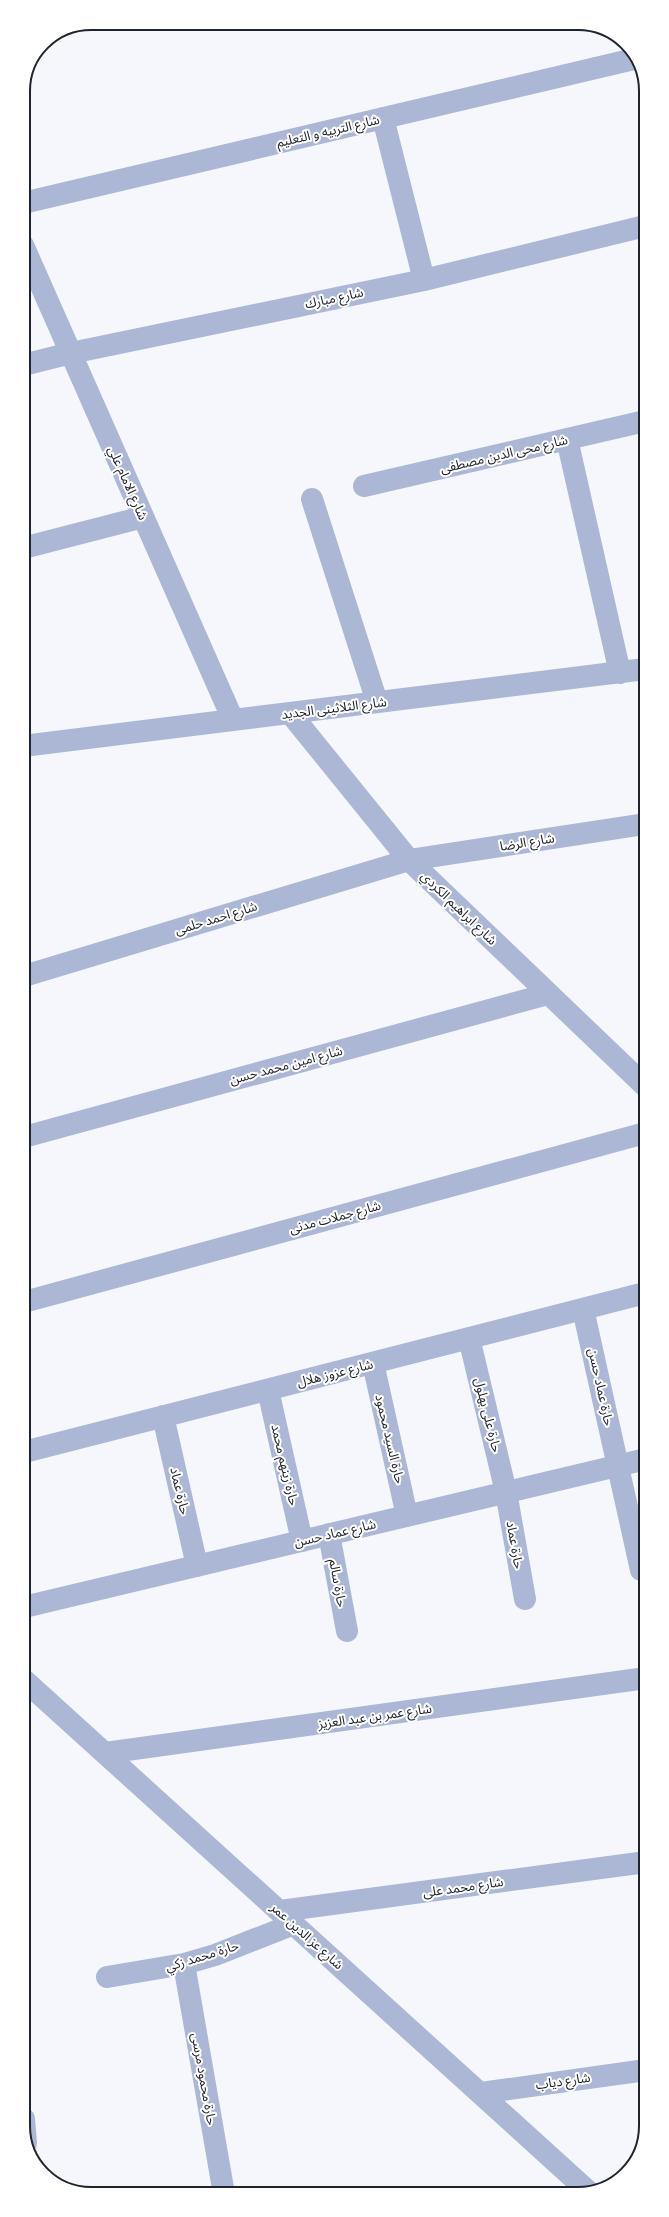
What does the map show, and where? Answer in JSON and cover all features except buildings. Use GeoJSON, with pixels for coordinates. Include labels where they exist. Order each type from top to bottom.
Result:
{"type":"FeatureCollection","features":[{"type":"Feature","properties":{"kind":"street","name":"شارع التربيه و التعليم"},"geometry":{"type":"LineString","coordinates":[[30,201],[631,60]]}},
{"type":"Feature","properties":{"kind":"street"},"geometry":{"type":"LineString","coordinates":[[383,118],[424,280]]}},
{"type":"Feature","properties":{"kind":"street","name":"شارع مبارك"},"geometry":{"type":"LineString","coordinates":[[30,363],[71,353],[424,280],[639,227]]}},
{"type":"Feature","properties":{"kind":"street","name":"شارع الامام علي"},"geometry":{"type":"LineString","coordinates":[[30,261],[233,720]]}},
{"type":"Feature","properties":{"kind":"street","name":"شارع محى الدين مصطفى"},"geometry":{"type":"LineString","coordinates":[[364,486],[639,422]]}},
{"type":"Feature","properties":{"kind":"street"},"geometry":{"type":"LineString","coordinates":[[567,439],[620,672]]}},
{"type":"Feature","properties":{"kind":"street"},"geometry":{"type":"LineString","coordinates":[[312,499],[377,702]]}},
{"type":"Feature","properties":{"kind":"street"},"geometry":{"type":"LineString","coordinates":[[30,546],[143,517]]}},
{"type":"Feature","properties":{"kind":"street","name":"شارع الثلاثينى الجديد"},"geometry":{"type":"LineString","coordinates":[[30,745],[639,670]]}},
{"type":"Feature","properties":{"kind":"street","name":"شارع ابراهيم الكردي"},"geometry":{"type":"LineString","coordinates":[[290,713],[408,860],[639,1080]]}},
{"type":"Feature","properties":{"kind":"street","name":"شارع الرضا"},"geometry":{"type":"LineString","coordinates":[[408,860],[639,825]]}},
{"type":"Feature","properties":{"kind":"street","name":"شارع احمد حلمى"},"geometry":{"type":"LineString","coordinates":[[30,974],[408,860]]}},
{"type":"Feature","properties":{"kind":"street","name":"شارع امين محمد حسن"},"geometry":{"type":"LineString","coordinates":[[30,1135],[548,994]]}},
{"type":"Feature","properties":{"kind":"street","name":"شارع جملات مدنى"},"geometry":{"type":"LineString","coordinates":[[30,1300],[639,1135]]}},
{"type":"Feature","properties":{"kind":"street","name":"شارع عزوز هلال"},"geometry":{"type":"LineString","coordinates":[[30,1450],[639,1295]]}},
{"type":"Feature","properties":{"kind":"street","name":"حارة عماد حسن"},"geometry":{"type":"LineString","coordinates":[[583,1309],[639,1561]]}},
{"type":"Feature","properties":{"kind":"street","name":"حارة على بهلول"},"geometry":{"type":"LineString","coordinates":[[469,1338],[506,1492]]}},
{"type":"Feature","properties":{"kind":"street","name":"حارة السيد محمود"},"geometry":{"type":"LineString","coordinates":[[373,1363],[407,1516]]}},
{"type":"Feature","properties":{"kind":"street","name":"حارة زينهم محمد"},"geometry":{"type":"LineString","coordinates":[[268,1390],[302,1541]]}},
{"type":"Feature","properties":{"kind":"street","name":"حارة عماد"},"geometry":{"type":"LineString","coordinates":[[163,1416],[197,1566]]}},
{"type":"Feature","properties":{"kind":"street","name":"شارع عماد حسن"},"geometry":{"type":"LineString","coordinates":[[30,1606],[639,1461]]}},
{"type":"Feature","properties":{"kind":"street","name":"حارة عماد"},"geometry":{"type":"LineString","coordinates":[[506,1492],[524,1599]]}},
{"type":"Feature","properties":{"kind":"street","name":"حارة سالم"},"geometry":{"type":"LineString","coordinates":[[329,1534],[347,1632]]}},
{"type":"Feature","properties":{"kind":"street","name":"شارع عمر بن عبد العزيز"},"geometry":{"type":"LineString","coordinates":[[105,1753],[639,1679]]}},
{"type":"Feature","properties":{"kind":"street","name":"شارع عز الدين عمر"},"geometry":{"type":"LineString","coordinates":[[30,1685],[583,2187]]}},
{"type":"Feature","properties":{"kind":"street","name":"شارع محمد على"},"geometry":{"type":"LineString","coordinates":[[287,1918],[639,1863]]}},
{"type":"Feature","properties":{"kind":"street","name":"حارة محمد زكي"},"geometry":{"type":"LineString","coordinates":[[107,1977],[184,1964],[215,1955],[287,1918]]}},
{"type":"Feature","properties":{"kind":"street","name":"حارة محمود مرسى"},"geometry":{"type":"LineString","coordinates":[[184,1964],[223,2187]]}},
{"type":"Feature","properties":{"kind":"street","name":"شارع دياب"},"geometry":{"type":"LineString","coordinates":[[480,2092],[639,2071]]}}]}
